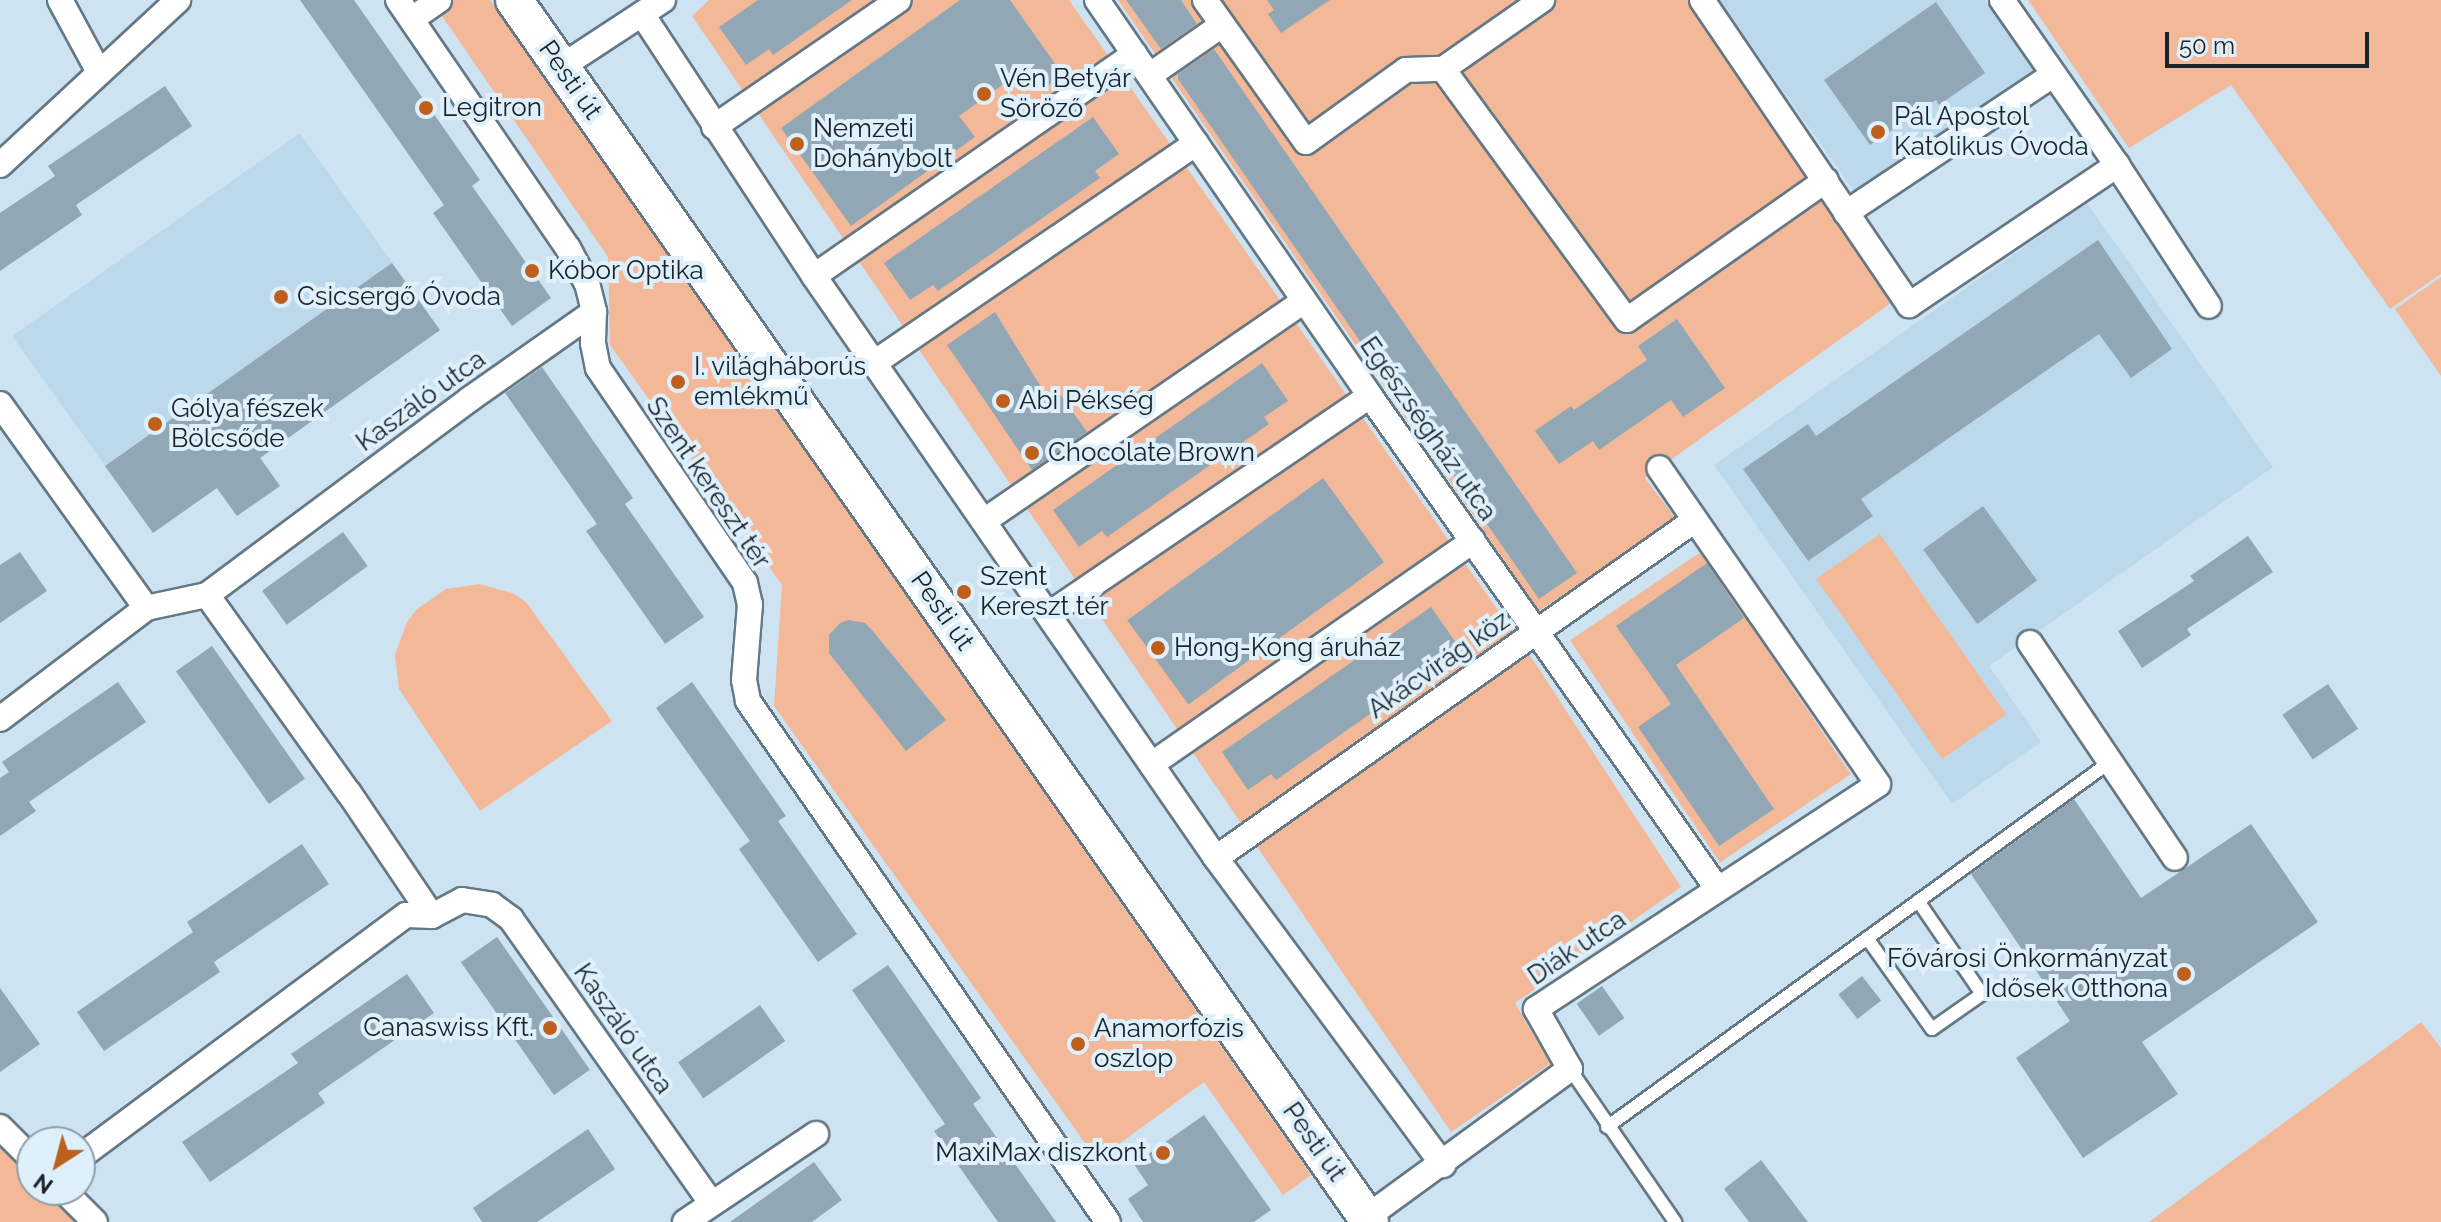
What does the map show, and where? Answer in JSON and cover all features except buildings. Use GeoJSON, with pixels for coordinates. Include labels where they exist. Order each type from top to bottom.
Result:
{"type":"FeatureCollection","features":[{"type":"Feature","properties":{"kind":"main road","name":"Pesti út"},"geometry":{"type":"LineString","coordinates":[[514,0],[1365,1220]]}},
{"type":"Feature","properties":{"kind":"street"},"geometry":{"type":"LineString","coordinates":[[60,0],[99,72]]}},
{"type":"Feature","properties":{"kind":"street"},"geometry":{"type":"LineString","coordinates":[[0,165],[178,0]]}},
{"type":"Feature","properties":{"kind":"street"},"geometry":{"type":"LineString","coordinates":[[439,0],[405,10],[568,248],[587,283],[594,312]]}},
{"type":"Feature","properties":{"kind":"street"},"geometry":{"type":"LineString","coordinates":[[561,67],[663,0]]}},
{"type":"Feature","properties":{"kind":"street"},"geometry":{"type":"LineString","coordinates":[[714,127],[899,0]]}},
{"type":"Feature","properties":{"kind":"street","name":"Egészségház utca"},"geometry":{"type":"LineString","coordinates":[[1097,0],[1370,396],[1717,888]]}},
{"type":"Feature","properties":{"kind":"street"},"geometry":{"type":"LineString","coordinates":[[1205,0],[1306,142],[1406,70],[1443,69],[1542,0]]}},
{"type":"Feature","properties":{"kind":"street"},"geometry":{"type":"LineString","coordinates":[[1702,0],[1909,305],[2117,165]]}},
{"type":"Feature","properties":{"kind":"street"},"geometry":{"type":"LineString","coordinates":[[2002,0],[2117,165],[2209,306]]}},
{"type":"Feature","properties":{"kind":"street"},"geometry":{"type":"LineString","coordinates":[[642,14],[814,276],[1216,858],[1443,1165]]}},
{"type":"Feature","properties":{"kind":"street"},"geometry":{"type":"LineString","coordinates":[[1150,75],[1222,25]]}},
{"type":"Feature","properties":{"kind":"street"},"geometry":{"type":"LineString","coordinates":[[814,276],[1135,54]]}},
{"type":"Feature","properties":{"kind":"street"},"geometry":{"type":"LineString","coordinates":[[1443,69],[1627,320],[1826,180]]}},
{"type":"Feature","properties":{"kind":"street"},"geometry":{"type":"LineString","coordinates":[[1846,213],[2053,75]]}},
{"type":"Feature","properties":{"kind":"street"},"geometry":{"type":"LineString","coordinates":[[874,363],[1196,143]]}},
{"type":"Feature","properties":{"kind":"street"},"geometry":{"type":"LineString","coordinates":[[984,521],[1304,301]]}},
{"type":"Feature","properties":{"kind":"street","name":"Kaszáló utca"},"geometry":{"type":"LineString","coordinates":[[0,719],[146,608],[207,595],[470,399],[594,312]]}},
{"type":"Feature","properties":{"kind":"street","name":"Szent kereszt tér"},"geometry":{"type":"LineString","coordinates":[[594,312],[593,343],[598,368],[745,583],[750,604],[744,680],[748,701],[1108,1222]]}},
{"type":"Feature","properties":{"kind":"street"},"geometry":{"type":"LineString","coordinates":[[1049,614],[1370,396]]}},
{"type":"Feature","properties":{"kind":"street"},"geometry":{"type":"LineString","coordinates":[[0,404],[146,608]]}},
{"type":"Feature","properties":{"kind":"street"},"geometry":{"type":"LineString","coordinates":[[1659,468],[1695,520]]}},
{"type":"Feature","properties":{"kind":"street","name":"Akácvirág köz"},"geometry":{"type":"LineString","coordinates":[[1216,858],[1695,520]]}},
{"type":"Feature","properties":{"kind":"street","name":"Diák utca"},"geometry":{"type":"LineString","coordinates":[[1570,1069],[1536,1009],[1878,784],[1695,520]]}},
{"type":"Feature","properties":{"kind":"street"},"geometry":{"type":"LineString","coordinates":[[1152,764],[1473,541]]}},
{"type":"Feature","properties":{"kind":"street"},"geometry":{"type":"LineString","coordinates":[[207,595],[343,783],[432,916]]}},
{"type":"Feature","properties":{"kind":"street"},"geometry":{"type":"LineString","coordinates":[[2030,643],[2175,858]]}},
{"type":"Feature","properties":{"kind":"street","name":"Kaszáló utca"},"geometry":{"type":"LineString","coordinates":[[96,1145],[406,915],[432,916],[462,900],[492,905],[511,919],[711,1203]]}},
{"type":"Feature","properties":{"kind":"street"},"geometry":{"type":"LineString","coordinates":[[1365,1220],[1570,1069]]}},
{"type":"Feature","properties":{"kind":"street"},"geometry":{"type":"LineString","coordinates":[[0,1127],[16,1143]]}},
{"type":"Feature","properties":{"kind":"street"},"geometry":{"type":"LineString","coordinates":[[685,1222],[816,1134]]}},
{"type":"Feature","properties":{"kind":"street"},"geometry":{"type":"LineString","coordinates":[[79,1206],[95,1222]]}},
{"type":"Feature","properties":{"kind":"lane"},"geometry":{"type":"LineString","coordinates":[[1607,1127],[2110,762]]}},
{"type":"Feature","properties":{"kind":"lane"},"geometry":{"type":"LineString","coordinates":[[1867,938],[1932,1029],[1982,994],[1918,901]]}},
{"type":"Feature","properties":{"kind":"lane"},"geometry":{"type":"LineString","coordinates":[[1570,1069],[1675,1222]]}},
{"type":"Feature","properties":{"kind":"shaded area"},"geometry":{"type":"Polygon","coordinates":[[[431,0],[490,0],[1311,1175],[1283,1195],[1204,1082],[1097,1160],[774,706],[782,585],[610,345],[608,257],[431,0]]]}},
{"type":"Feature","properties":{"kind":"shaded area"},"geometry":{"type":"Polygon","coordinates":[[[709,0],[1069,0],[1537,666],[1681,887],[1515,1003],[1550,1064],[1451,1132],[692,16],[709,0]]]}},
{"type":"Feature","properties":{"kind":"shaded area"},"geometry":{"type":"Polygon","coordinates":[[[1118,0],[1689,0],[1891,303],[1645,478],[1676,519],[1539,611],[1118,0]]]}},
{"type":"Feature","properties":{"kind":"shaded area","name":"Pál Apostol Katolikus Óvoda"},"geometry":{"type":"Polygon","coordinates":[[[1719,0],[1985,0],[2035,73],[1854,191],[1719,0]]]}},
{"type":"Feature","properties":{"kind":"shaded area"},"geometry":{"type":"Polygon","coordinates":[[[2028,0],[2441,0],[2441,274],[2390,309],[2231,85],[2129,148],[2028,0]]]}},
{"type":"Feature","properties":{"kind":"shaded area","name":"Csicsergő Óvoda"},"geometry":{"type":"Polygon","coordinates":[[[300,133],[440,330],[260,457],[280,486],[237,516],[216,488],[153,533],[12,336],[300,133]]]}},
{"type":"Feature","properties":{"kind":"shaded area"},"geometry":{"type":"Polygon","coordinates":[[[2087,203],[2273,467],[1989,666],[2041,742],[1952,804],[1714,465],[2087,203]]]}},
{"type":"Feature","properties":{"kind":"shaded area"},"geometry":{"type":"Polygon","coordinates":[[[2441,277],[2441,376],[2395,309],[2441,277]]]}},
{"type":"Feature","properties":{"kind":"shaded area"},"geometry":{"type":"Polygon","coordinates":[[[1880,534],[2006,714],[1942,759],[1816,579],[1880,534]]]}},
{"type":"Feature","properties":{"kind":"shaded area"},"geometry":{"type":"Polygon","coordinates":[[[1701,552],[1851,774],[1720,863],[1570,640],[1701,552]]]}},
{"type":"Feature","properties":{"kind":"shaded area"},"geometry":{"type":"Polygon","coordinates":[[[479,584],[512,593],[526,602],[612,721],[480,811],[399,689],[395,655],[407,622],[417,609],[446,589],[479,584]]]}},
{"type":"Feature","properties":{"kind":"shaded area"},"geometry":{"type":"Polygon","coordinates":[[[2421,1022],[2441,1048],[2441,1222],[2149,1222],[2421,1022]]]}},
{"type":"Feature","properties":{"kind":"shaded area"},"geometry":{"type":"Polygon","coordinates":[[[0,1141],[16,1157],[16,1206],[65,1206],[81,1222],[0,1222],[0,1141]]]}},
{"type":"Feature","properties":{"kind":"place","name":"Vén Betyár Söröző"},"geometry":{"type":"Point","coordinates":[984,94]}},
{"type":"Feature","properties":{"kind":"place","name":"Legitron"},"geometry":{"type":"Point","coordinates":[426,108]}},
{"type":"Feature","properties":{"kind":"place","name":"Pál Apostol Katolikus Óvoda"},"geometry":{"type":"Point","coordinates":[1878,132]}},
{"type":"Feature","properties":{"kind":"place","name":"Nemzeti Dohánybolt"},"geometry":{"type":"Point","coordinates":[797,144]}},
{"type":"Feature","properties":{"kind":"place","name":"Kóbor Optika"},"geometry":{"type":"Point","coordinates":[532,271]}},
{"type":"Feature","properties":{"kind":"place","name":"Csicsergő Óvoda"},"geometry":{"type":"Point","coordinates":[281,297]}},
{"type":"Feature","properties":{"kind":"place","name":"I. világháborús emlékmű"},"geometry":{"type":"Point","coordinates":[678,382]}},
{"type":"Feature","properties":{"kind":"place","name":"Abi Pékség"},"geometry":{"type":"Point","coordinates":[1003,401]}},
{"type":"Feature","properties":{"kind":"place","name":"Gólya fészek Bölcsőde"},"geometry":{"type":"Point","coordinates":[155,424]}},
{"type":"Feature","properties":{"kind":"place","name":"Chocolate Brown"},"geometry":{"type":"Point","coordinates":[1032,453]}},
{"type":"Feature","properties":{"kind":"place","name":"Szent Kereszt tér"},"geometry":{"type":"Point","coordinates":[964,592]}},
{"type":"Feature","properties":{"kind":"place","name":"Hong-Kong áruház"},"geometry":{"type":"Point","coordinates":[1158,648]}},
{"type":"Feature","properties":{"kind":"place","name":"Fővárosi Önkormányzat Idősek Otthona"},"geometry":{"type":"Point","coordinates":[2184,974]}},
{"type":"Feature","properties":{"kind":"place","name":"Canaswiss Kft."},"geometry":{"type":"Point","coordinates":[550,1028]}},
{"type":"Feature","properties":{"kind":"place","name":"Anamorfózis oszlop"},"geometry":{"type":"Point","coordinates":[1078,1044]}},
{"type":"Feature","properties":{"kind":"place","name":"MaxiMax diszkont"},"geometry":{"type":"Point","coordinates":[1163,1153]}}]}
